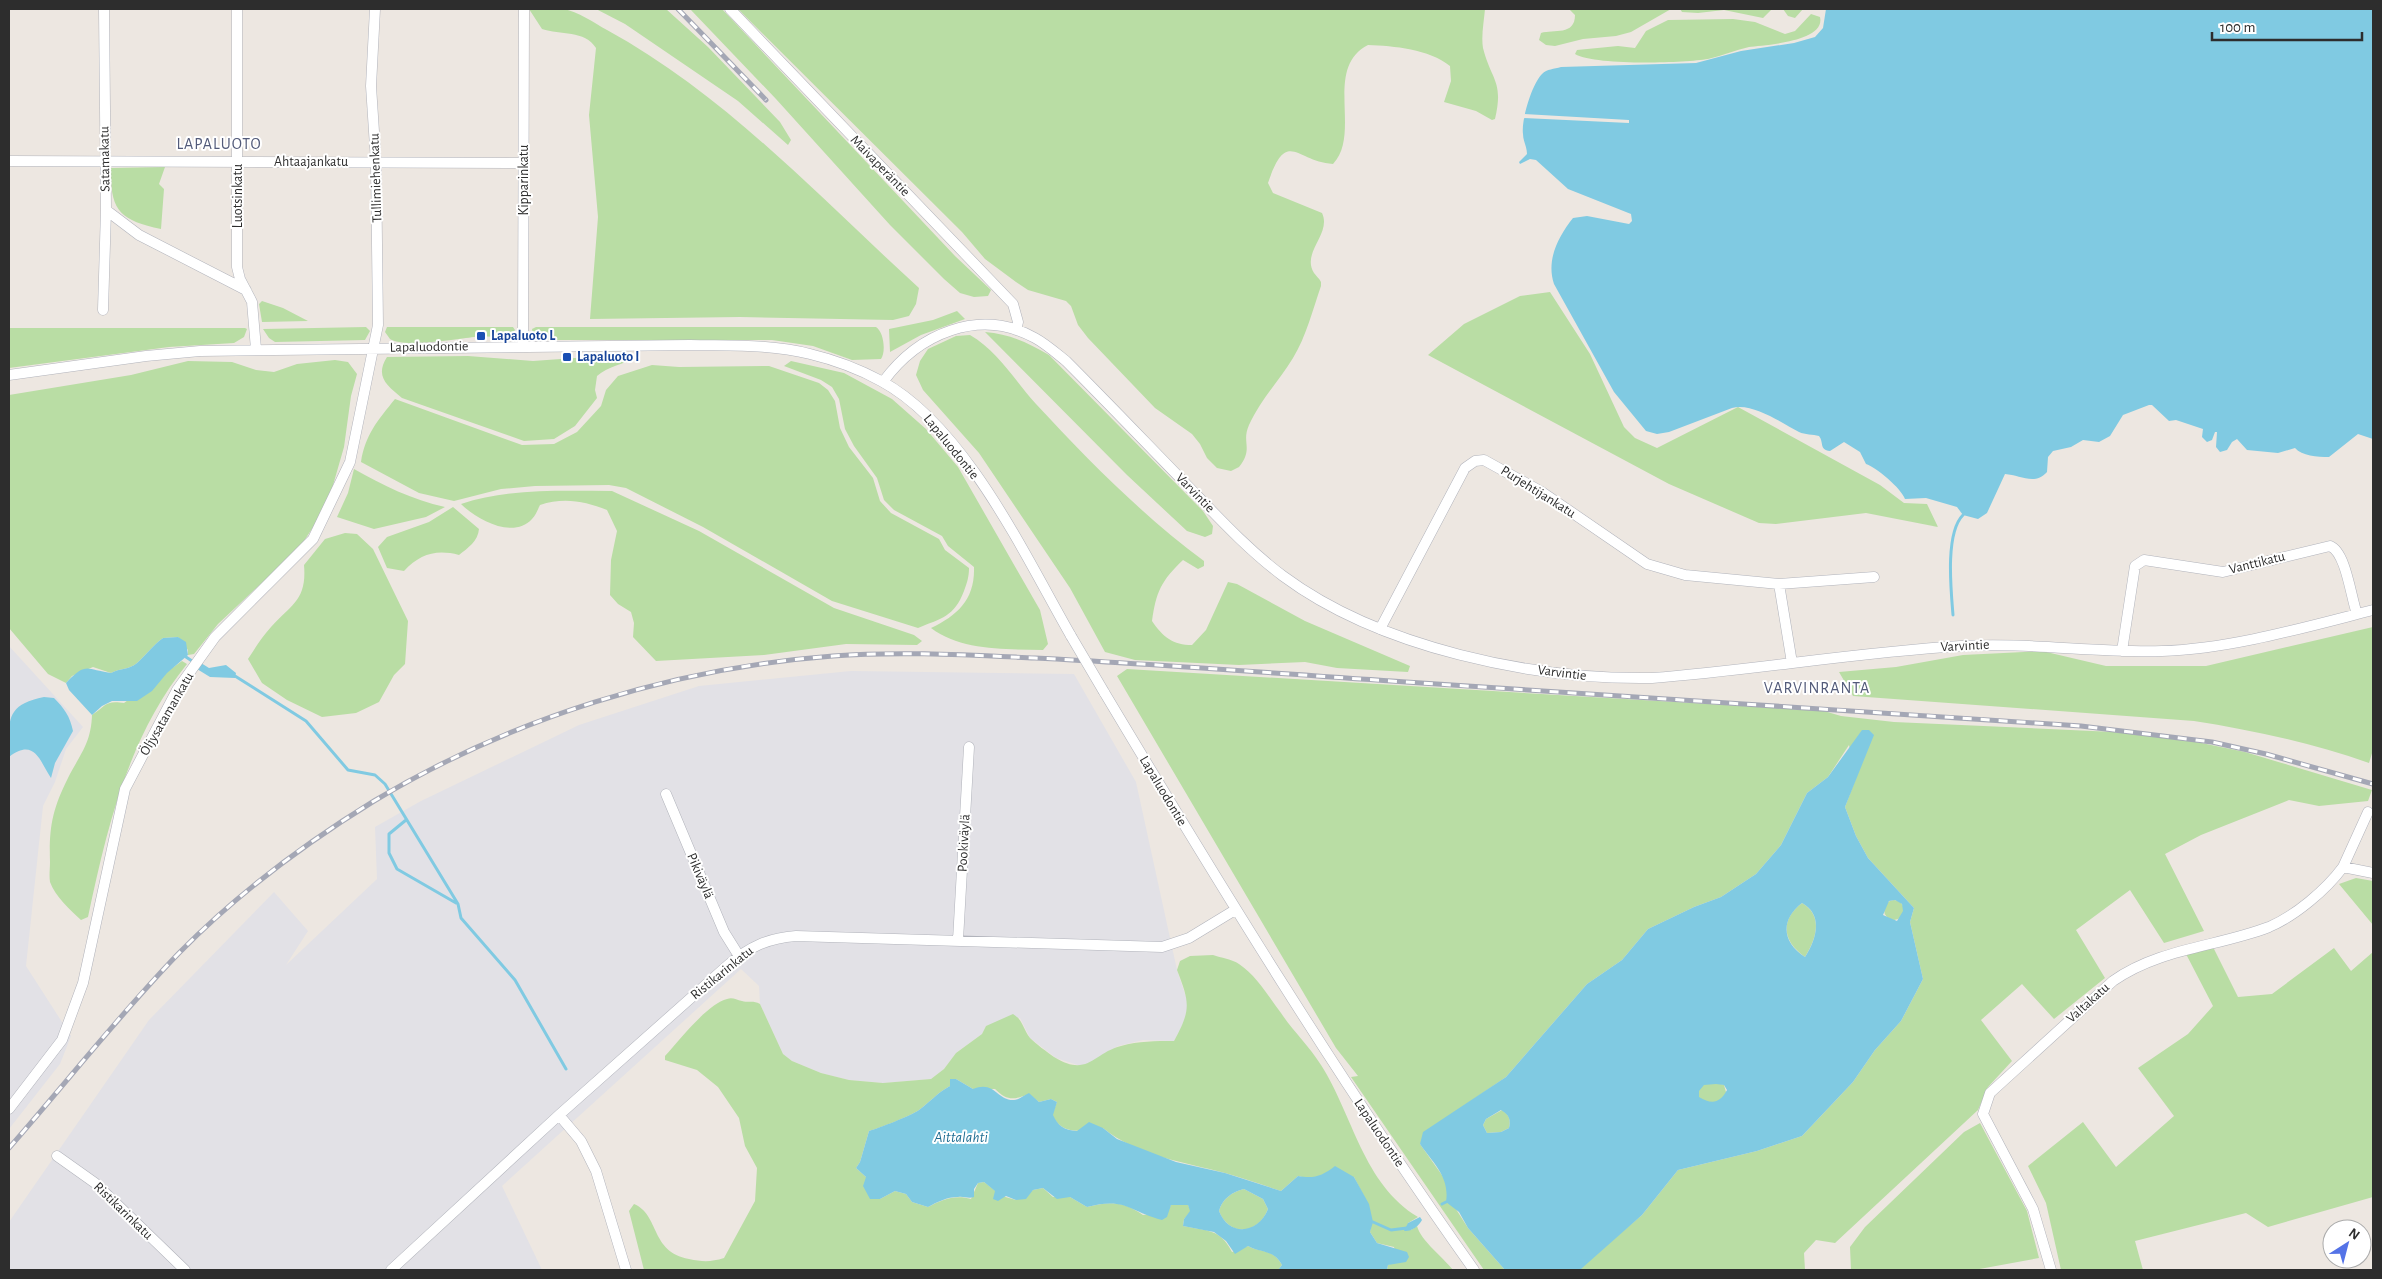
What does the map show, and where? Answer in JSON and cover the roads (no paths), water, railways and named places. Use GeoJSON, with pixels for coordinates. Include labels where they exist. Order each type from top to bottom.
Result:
{"type":"FeatureCollection","features":[{"type":"Feature","properties":{"kind":"street","name":"Satamakatu"},"geometry":{"type":"LineString","coordinates":[[103,310],[106,210],[104,160],[104,9]]}},
{"type":"Feature","properties":{"kind":"street","name":"Luotsinkatu"},"geometry":{"type":"LineString","coordinates":[[237,9],[237,267],[240,279],[253,307],[256,349]]}},
{"type":"Feature","properties":{"kind":"street","name":"Tullimiehenkatu"},"geometry":{"type":"LineString","coordinates":[[374,348],[378,309],[376,162],[371,86],[375,9]]}},
{"type":"Feature","properties":{"kind":"street","name":"Maivaperäntie"},"geometry":{"type":"LineString","coordinates":[[730,9],[1013,304],[1018,322],[1016,330]]}},
{"type":"Feature","properties":{"kind":"street","name":"Kipparinkatu"},"geometry":{"type":"LineString","coordinates":[[523,346],[524,12]]}},
{"type":"Feature","properties":{"kind":"street","name":"Ahtaajankatu"},"geometry":{"type":"LineString","coordinates":[[9,162],[104,160],[524,163]]}},
{"type":"Feature","properties":{"kind":"street"},"geometry":{"type":"LineString","coordinates":[[106,210],[138,235],[246,290]]}},
{"type":"Feature","properties":{"kind":"street","name":"Varvintie"},"geometry":{"type":"LineString","coordinates":[[883,382],[896,364],[912,350],[923,342],[950,330],[985,324],[1016,330],[1036,338],[1066,361],[1230,530],[1276,570],[1338,610],[1380,629],[1495,662],[1591,677],[1652,678],[1918,649],[1994,644],[2122,651],[2191,650],[2218,646],[2373,610]]}},
{"type":"Feature","properties":{"kind":"street","name":"Lapaluodontie"},"geometry":{"type":"LineString","coordinates":[[9,376],[146,356],[256,349],[690,345],[783,349],[837,362],[883,382],[935,423],[968,465],[993,503],[1235,910],[1382,1138],[1474,1270]]}},
{"type":"Feature","properties":{"kind":"street","name":"Öljysatamankatu"},"geometry":{"type":"LineString","coordinates":[[9,1109],[62,1040],[83,983],[125,789],[177,690],[216,637],[313,540],[350,462],[374,348]]}},
{"type":"Feature","properties":{"kind":"street","name":"Purjehtijankatu"},"geometry":{"type":"LineString","coordinates":[[1380,629],[1465,468],[1480,460],[1489,462],[1528,483],[1647,564],[1685,575],[1780,584],[1874,577]]}},
{"type":"Feature","properties":{"kind":"street","name":"Vanttikatu"},"geometry":{"type":"LineString","coordinates":[[2122,651],[2135,566],[2144,560],[2223,572],[2330,546],[2335,548],[2341,556],[2357,614]]}},
{"type":"Feature","properties":{"kind":"street"},"geometry":{"type":"LineString","coordinates":[[1780,584],[1792,663]]}},
{"type":"Feature","properties":{"kind":"street","name":"Pookiväylä"},"geometry":{"type":"LineString","coordinates":[[958,940],[969,747]]}},
{"type":"Feature","properties":{"kind":"street","name":"Pikiväylä"},"geometry":{"type":"LineString","coordinates":[[666,794],[724,932],[739,956]]}},
{"type":"Feature","properties":{"kind":"street","name":"Valtakatu"},"geometry":{"type":"LineString","coordinates":[[2051,1270],[2033,1209],[1983,1114],[1990,1093],[2113,981],[2130,969],[2160,956],[2269,927],[2309,902],[2343,867],[2368,812]]}},
{"type":"Feature","properties":{"kind":"street"},"geometry":{"type":"LineString","coordinates":[[2343,867],[2373,874]]}},
{"type":"Feature","properties":{"kind":"street","name":"Ristikarinkatu"},"geometry":{"type":"LineString","coordinates":[[391,1270],[559,1115],[739,956],[768,940],[796,936],[1162,947],[1189,938],[1235,910]]}},
{"type":"Feature","properties":{"kind":"street"},"geometry":{"type":"LineString","coordinates":[[559,1115],[581,1141],[596,1172],[626,1270]]}},
{"type":"Feature","properties":{"kind":"street","name":"Ristikarinkatu"},"geometry":{"type":"LineString","coordinates":[[57,1156],[95,1183],[185,1270]]}},
{"type":"Feature","properties":{"kind":"water"},"geometry":{"type":"Polygon","coordinates":[[[1826,9],[2373,9],[2373,439],[2358,434],[2329,457],[2306,454],[2295,448],[2278,453],[2247,450],[2237,439],[2232,442],[2227,450],[2220,452],[2216,447],[2217,432],[2215,432],[2212,440],[2207,442],[2202,437],[2203,429],[2176,420],[2169,421],[2152,405],[2149,405],[2123,415],[2110,436],[2099,442],[2083,440],[2071,447],[2053,451],[2048,457],[2047,472],[2042,476],[2027,479],[2005,474],[1987,513],[1978,519],[1963,515],[1957,507],[1926,498],[1905,499],[1899,489],[1888,478],[1866,464],[1860,452],[1844,442],[1830,451],[1824,449],[1819,436],[1801,433],[1767,414],[1749,408],[1732,408],[1669,432],[1657,434],[1646,431],[1614,392],[1554,284],[1551,266],[1558,241],[1573,218],[1587,216],[1629,224],[1632,221],[1631,214],[1568,189],[1536,160],[1530,159],[1520,164],[1519,162],[1527,154],[1523,128],[1525,112],[1531,94],[1538,79],[1544,72],[1561,67],[1696,63],[1741,51],[1794,43],[1815,37],[1823,28],[1826,9]]]}},
{"type":"Feature","properties":{"kind":"water"},"geometry":{"type":"Polygon","coordinates":[[[178,637],[186,642],[188,655],[167,673],[152,691],[137,701],[112,701],[102,706],[92,715],[69,690],[66,683],[83,669],[111,673],[128,668],[137,663],[163,638],[178,637]]]}},
{"type":"Feature","properties":{"kind":"water"},"geometry":{"type":"Polygon","coordinates":[[[201,663],[209,668],[226,665],[236,673],[235,678],[210,677],[197,669],[201,663]]]}},
{"type":"Feature","properties":{"kind":"water"},"geometry":{"type":"Polygon","coordinates":[[[44,697],[54,698],[61,705],[73,731],[55,763],[51,778],[40,759],[31,751],[25,750],[9,757],[10,725],[15,710],[31,700],[44,697]]]}},
{"type":"Feature","properties":{"kind":"water"},"geometry":{"type":"Polygon","coordinates":[[[1862,730],[1869,730],[1874,735],[1845,807],[1856,836],[1868,858],[1914,908],[1910,922],[1923,979],[1901,1021],[1875,1050],[1853,1082],[1802,1136],[1757,1151],[1678,1170],[1642,1215],[1581,1269],[1505,1270],[1468,1228],[1459,1212],[1446,1202],[1447,1193],[1443,1178],[1420,1144],[1423,1132],[1506,1077],[1587,984],[1622,960],[1648,929],[1694,907],[1721,897],[1756,874],[1781,845],[1807,793],[1828,777],[1862,730]],[[1895,900],[1889,901],[1883,915],[1897,921],[1903,911],[1902,904],[1895,900]],[[1802,903],[1795,910],[1787,924],[1788,938],[1797,951],[1805,957],[1815,936],[1816,921],[1809,908],[1802,903]],[[1704,1085],[1699,1091],[1699,1097],[1712,1102],[1721,1098],[1727,1090],[1724,1085],[1704,1085]],[[1501,1110],[1486,1119],[1483,1125],[1487,1133],[1501,1132],[1509,1128],[1509,1118],[1501,1110]]]}},
{"type":"Feature","properties":{"kind":"water","name":"Aittalahti"},"geometry":{"type":"Polygon","coordinates":[[[950,1079],[956,1079],[973,1089],[986,1087],[1008,1099],[1016,1100],[1029,1093],[1039,1102],[1051,1099],[1057,1102],[1053,1115],[1059,1125],[1068,1130],[1077,1131],[1089,1122],[1103,1128],[1117,1139],[1176,1162],[1225,1173],[1281,1191],[1298,1176],[1318,1176],[1335,1166],[1354,1177],[1369,1204],[1373,1222],[1370,1232],[1377,1243],[1407,1252],[1409,1257],[1406,1262],[1388,1265],[1387,1270],[1278,1270],[1282,1265],[1275,1256],[1248,1246],[1235,1254],[1226,1241],[1214,1232],[1183,1226],[1184,1219],[1190,1211],[1188,1205],[1171,1205],[1167,1217],[1162,1220],[1119,1204],[1100,1204],[1087,1207],[1070,1197],[1057,1199],[1043,1188],[1033,1190],[1026,1199],[1016,1200],[1006,1196],[998,1201],[993,1199],[995,1191],[984,1182],[978,1183],[974,1189],[974,1197],[950,1198],[928,1207],[912,1202],[906,1194],[895,1191],[880,1199],[870,1199],[863,1186],[866,1177],[856,1168],[860,1162],[869,1131],[915,1113],[950,1086],[950,1079]],[[1244,1189],[1228,1197],[1222,1203],[1219,1211],[1229,1225],[1244,1229],[1258,1224],[1263,1217],[1268,1209],[1263,1199],[1244,1189]]]}},
{"type":"Feature","properties":{"kind":"water"},"geometry":{"type":"Polygon","coordinates":[[[1420,1217],[1422,1220],[1417,1226],[1412,1230],[1404,1231],[1408,1223],[1420,1217]]]}},
{"type":"Feature","properties":{"kind":"waterway"},"geometry":{"type":"LineString","coordinates":[[1953,615],[1951,548],[1957,523],[1963,515]]}},
{"type":"Feature","properties":{"kind":"waterway"},"geometry":{"type":"LineString","coordinates":[[186,657],[192,661]]}},
{"type":"Feature","properties":{"kind":"waterway"},"geometry":{"type":"LineString","coordinates":[[235,676],[306,721],[348,770],[375,775],[385,784],[458,904],[461,918],[515,980],[566,1069]]}},
{"type":"Feature","properties":{"kind":"waterway"},"geometry":{"type":"LineString","coordinates":[[406,820],[389,834],[389,853],[397,869],[456,903]]}},
{"type":"Feature","properties":{"kind":"waterway"},"geometry":{"type":"LineString","coordinates":[[1442,1204],[1446,1202]]}},
{"type":"Feature","properties":{"kind":"waterway"},"geometry":{"type":"LineString","coordinates":[[1373,1222],[1391,1230],[1407,1228]]}},
{"type":"Feature","properties":{"kind":"railway"},"geometry":{"type":"LineString","coordinates":[[678,9],[766,100]]}},
{"type":"Feature","properties":{"kind":"railway"},"geometry":{"type":"LineString","coordinates":[[9,1148],[135,1000],[201,931],[272,871],[348,817],[427,771],[481,745],[538,722],[595,702],[654,685],[713,672],[773,662],[833,656],[883,654],[1035,658],[2081,726],[2212,742],[2266,754],[2373,784]]}},
{"type":"Feature","properties":{"kind":"place","name":"Lapaluoto L"},"geometry":{"type":"Point","coordinates":[481,336]}},
{"type":"Feature","properties":{"kind":"place","name":"Lapaluoto I"},"geometry":{"type":"Point","coordinates":[567,357]}},
{"type":"Feature","properties":{"kind":"district","name":"LAPALUOTO"},"geometry":{"type":"Point","coordinates":[219,144]}},
{"type":"Feature","properties":{"kind":"district","name":"VARVINRANTA"},"geometry":{"type":"Point","coordinates":[1817,688]}}]}
